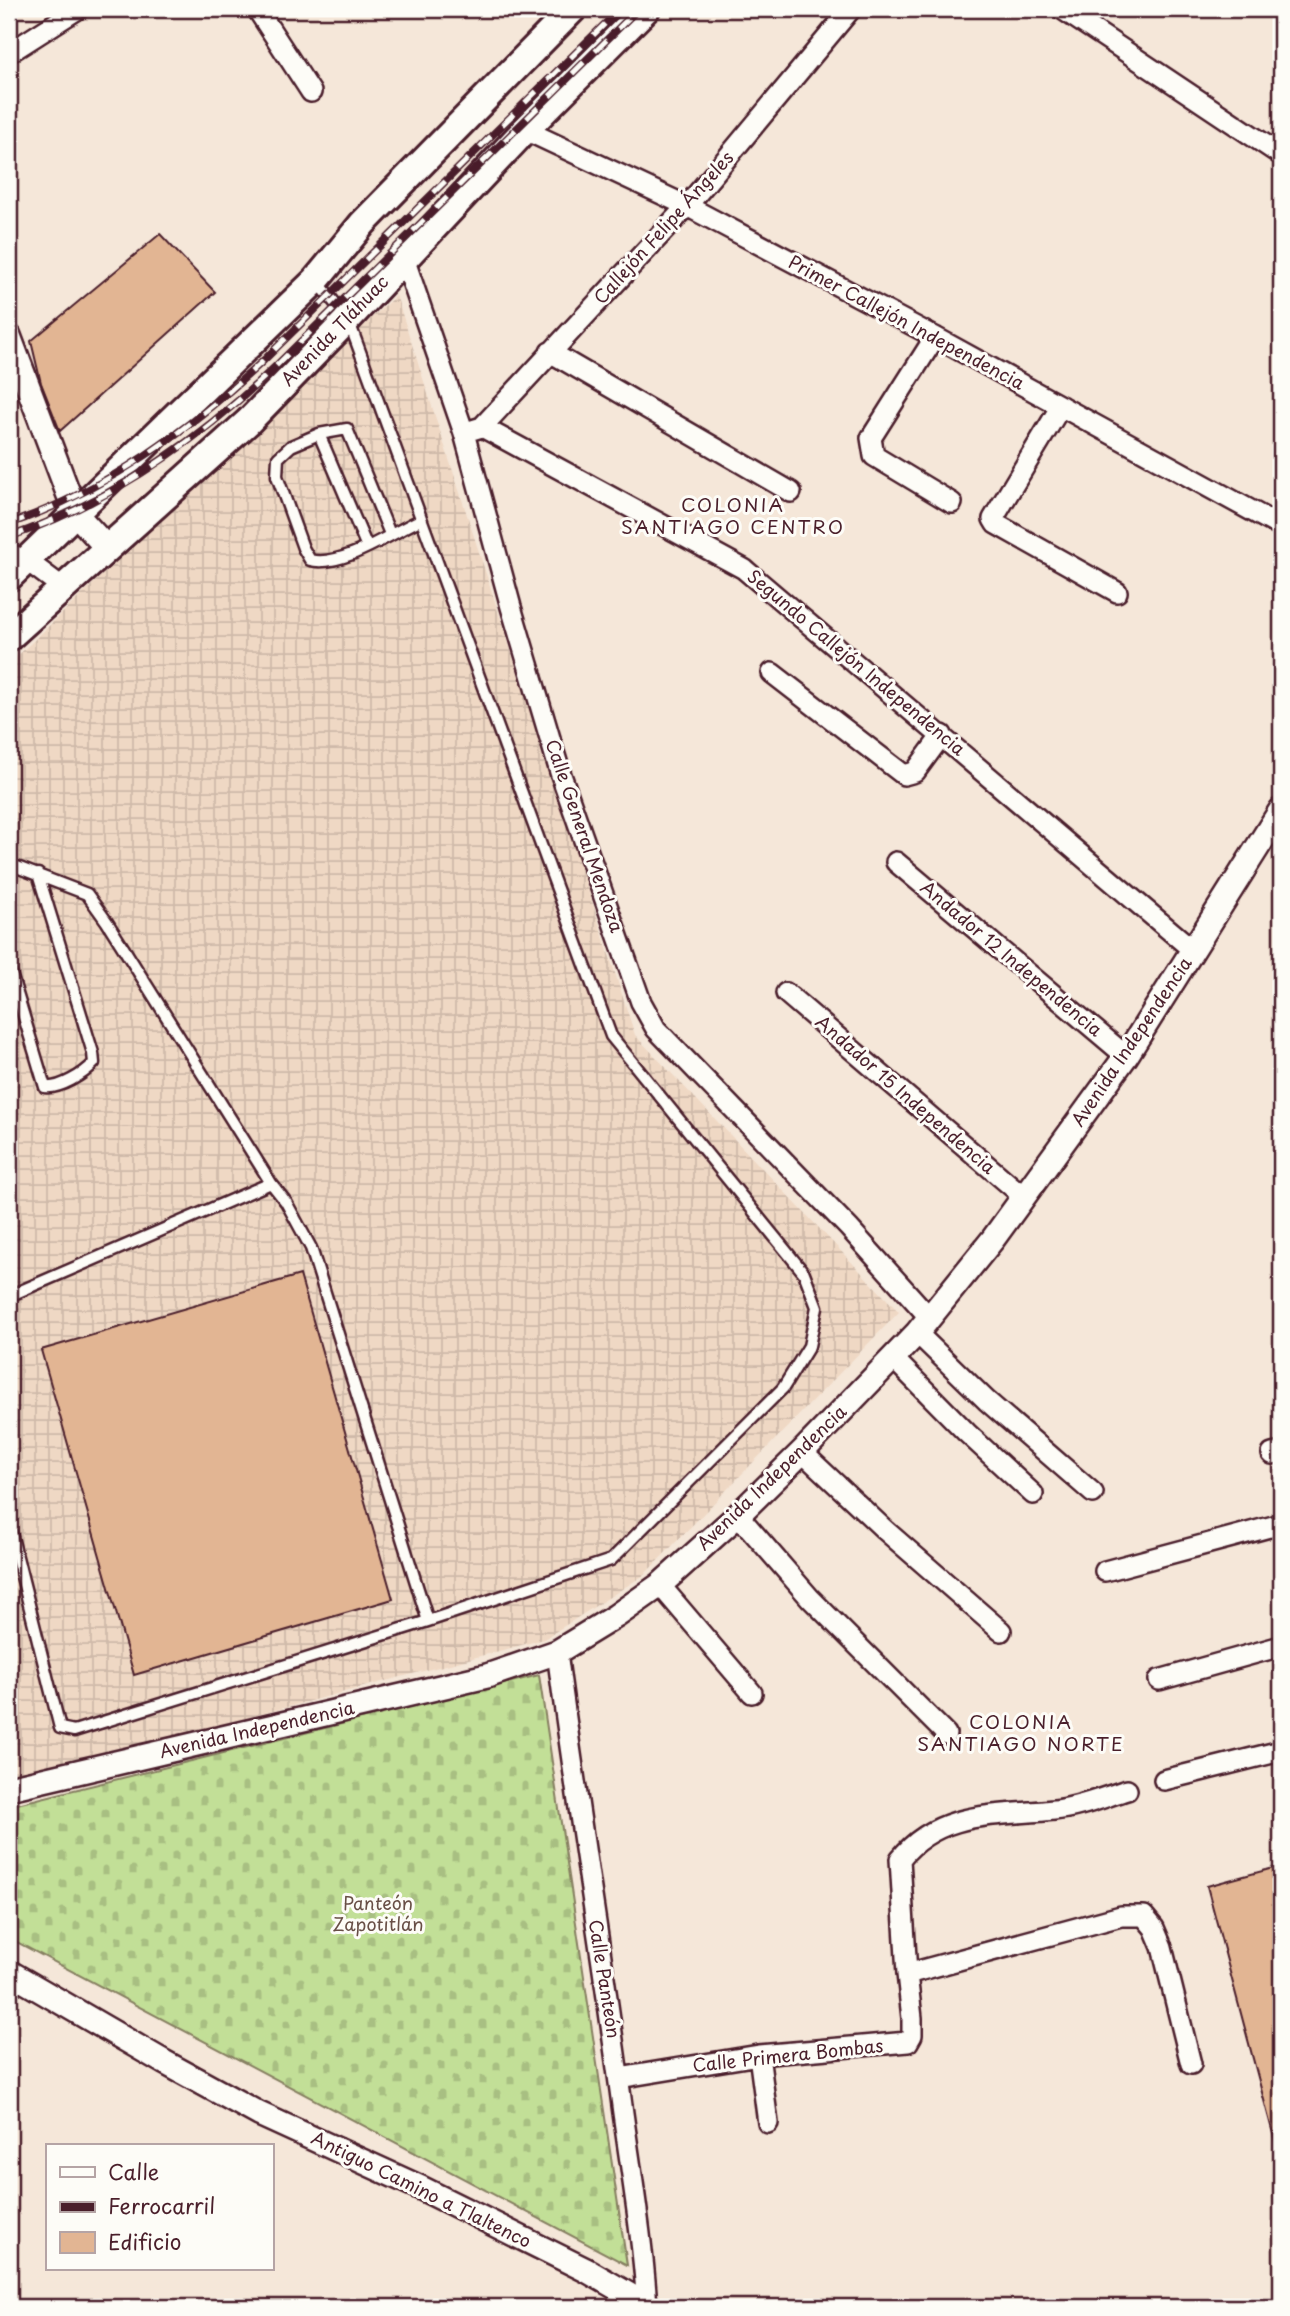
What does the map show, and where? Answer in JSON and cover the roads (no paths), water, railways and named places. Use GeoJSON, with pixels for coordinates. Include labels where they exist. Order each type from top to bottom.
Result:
{"type":"FeatureCollection","features":[{"type":"Feature","properties":{"kind":"main road"},"geometry":{"type":"LineString","coordinates":[[14,564],[76,514],[316,280],[363,223],[573,9]]}},
{"type":"Feature","properties":{"kind":"main road","name":"Avenida Tláhuac"},"geometry":{"type":"LineString","coordinates":[[9,637],[248,422],[525,130],[646,9]]}},
{"type":"Feature","properties":{"kind":"street"},"geometry":{"type":"LineString","coordinates":[[9,53],[78,9]]}},
{"type":"Feature","properties":{"kind":"street"},"geometry":{"type":"LineString","coordinates":[[257,9],[311,92]]}},
{"type":"Feature","properties":{"kind":"street","name":"Callejón Felipe Ángeles"},"geometry":{"type":"LineString","coordinates":[[473,430],[687,206],[851,9]]}},
{"type":"Feature","properties":{"kind":"street"},"geometry":{"type":"LineString","coordinates":[[1062,9],[1281,155]]}},
{"type":"Feature","properties":{"kind":"street","name":"Primer Callejón Independencia"},"geometry":{"type":"LineString","coordinates":[[525,130],[687,206],[935,337],[1281,527]]}},
{"type":"Feature","properties":{"kind":"street","name":"Calle General Mendoza"},"geometry":{"type":"LineString","coordinates":[[404,258],[473,430],[511,607],[560,772],[641,1002],[656,1029],[849,1228],[924,1326],[987,1401],[1093,1493]]}},
{"type":"Feature","properties":{"kind":"street"},"geometry":{"type":"LineString","coordinates":[[9,336],[76,514],[107,548]]}},
{"type":"Feature","properties":{"kind":"street"},"geometry":{"type":"LineString","coordinates":[[935,337],[871,438],[871,448],[874,457],[952,503]]}},
{"type":"Feature","properties":{"kind":"street"},"geometry":{"type":"LineString","coordinates":[[550,352],[791,492]]}},
{"type":"Feature","properties":{"kind":"street"},"geometry":{"type":"LineString","coordinates":[[1060,406],[993,519],[996,524],[1117,592]]}},
{"type":"Feature","properties":{"kind":"street","name":"Segundo Callejón Independencia"},"geometry":{"type":"LineString","coordinates":[[473,430],[744,569],[1194,951]]}},
{"type":"Feature","properties":{"kind":"street"},"geometry":{"type":"LineString","coordinates":[[14,564],[62,587]]}},
{"type":"Feature","properties":{"kind":"street"},"geometry":{"type":"LineString","coordinates":[[772,673],[904,775],[915,772],[942,735]]}},
{"type":"Feature","properties":{"kind":"street","name":"Avenida Independencia"},"geometry":{"type":"LineString","coordinates":[[9,1788],[487,1676],[557,1652],[660,1585],[803,1452],[924,1326],[1024,1197],[1126,1056],[1281,810]]}},
{"type":"Feature","properties":{"kind":"street","name":"Andador 12 Independencia"},"geometry":{"type":"LineString","coordinates":[[896,862],[1126,1056]]}},
{"type":"Feature","properties":{"kind":"street","name":"Andador 15 Independencia"},"geometry":{"type":"LineString","coordinates":[[786,993],[1024,1197]]}},
{"type":"Feature","properties":{"kind":"street"},"geometry":{"type":"LineString","coordinates":[[894,1358],[967,1433],[1033,1494]]}},
{"type":"Feature","properties":{"kind":"street"},"geometry":{"type":"LineString","coordinates":[[803,1452],[885,1530],[1001,1631]]}},
{"type":"Feature","properties":{"kind":"street"},"geometry":{"type":"LineString","coordinates":[[738,1515],[810,1598],[946,1734]]}},
{"type":"Feature","properties":{"kind":"street"},"geometry":{"type":"LineString","coordinates":[[1105,1571],[1281,1524]]}},
{"type":"Feature","properties":{"kind":"street"},"geometry":{"type":"LineString","coordinates":[[660,1585],[752,1693]]}},
{"type":"Feature","properties":{"kind":"street"},"geometry":{"type":"LineString","coordinates":[[1159,1680],[1281,1647]]}},
{"type":"Feature","properties":{"kind":"street","name":"Calle Panteón"},"geometry":{"type":"LineString","coordinates":[[557,1652],[619,2078],[648,2307]]}},
{"type":"Feature","properties":{"kind":"street"},"geometry":{"type":"LineString","coordinates":[[1164,1780],[1281,1751]]}},
{"type":"Feature","properties":{"kind":"street","name":"Calle Primera Bombas"},"geometry":{"type":"LineString","coordinates":[[619,2078],[759,2055],[908,2042],[912,2035],[912,2018],[900,1859],[912,1844],[926,1834],[957,1821],[995,1813],[1057,1810],[1127,1790]]}},
{"type":"Feature","properties":{"kind":"street"},"geometry":{"type":"LineString","coordinates":[[907,1973],[1121,1916],[1144,1916],[1154,1927],[1162,1947],[1191,2064]]}},
{"type":"Feature","properties":{"kind":"street","name":"Antiguo Camino a Tlaltenco"},"geometry":{"type":"LineString","coordinates":[[9,1972],[259,2114],[421,2188],[563,2258],[648,2307]]}},
{"type":"Feature","properties":{"kind":"street"},"geometry":{"type":"LineString","coordinates":[[759,2055],[768,2123]]}},
{"type":"Feature","properties":{"kind":"lane"},"geometry":{"type":"LineString","coordinates":[[9,1525],[60,1728],[74,1731],[428,1621],[611,1560],[783,1388],[809,1346],[817,1307],[804,1273],[611,1036],[348,319],[316,280]]}},
{"type":"Feature","properties":{"kind":"lane"},"geometry":{"type":"LineString","coordinates":[[390,534],[348,429],[318,434],[291,446],[278,458],[277,476],[303,548],[310,560],[322,563],[341,559],[420,520]]}},
{"type":"Feature","properties":{"kind":"lane"},"geometry":{"type":"LineString","coordinates":[[318,434],[367,547]]}},
{"type":"Feature","properties":{"kind":"lane"},"geometry":{"type":"LineString","coordinates":[[9,864],[87,894],[271,1183],[286,1202],[311,1248],[428,1621]]}},
{"type":"Feature","properties":{"kind":"lane"},"geometry":{"type":"LineString","coordinates":[[9,967],[45,1087],[52,1088],[87,1071],[94,1063],[93,1053],[38,874]]}},
{"type":"Feature","properties":{"kind":"lane"},"geometry":{"type":"LineString","coordinates":[[9,1296],[271,1183]]}},
{"type":"Feature","properties":{"kind":"railway"},"geometry":{"type":"LineString","coordinates":[[9,524],[80,494],[113,476],[176,434],[236,386],[620,9]]}},
{"type":"Feature","properties":{"kind":"railway"},"geometry":{"type":"LineString","coordinates":[[9,537],[47,523],[117,488],[183,445],[215,420],[275,367],[638,9]]}},
{"type":"Feature","properties":{"kind":"district","name":"COLONIA SANTIAGO CENTRO"},"geometry":{"type":"Point","coordinates":[733,516]}},
{"type":"Feature","properties":{"kind":"district","name":"COLONIA SANTIAGO NORTE"},"geometry":{"type":"Point","coordinates":[1021,1733]}},
{"type":"Feature","properties":{"kind":"park label","name":"Panteón Zapotitlán"},"geometry":{"type":"Point","coordinates":[378,1914]}}]}
